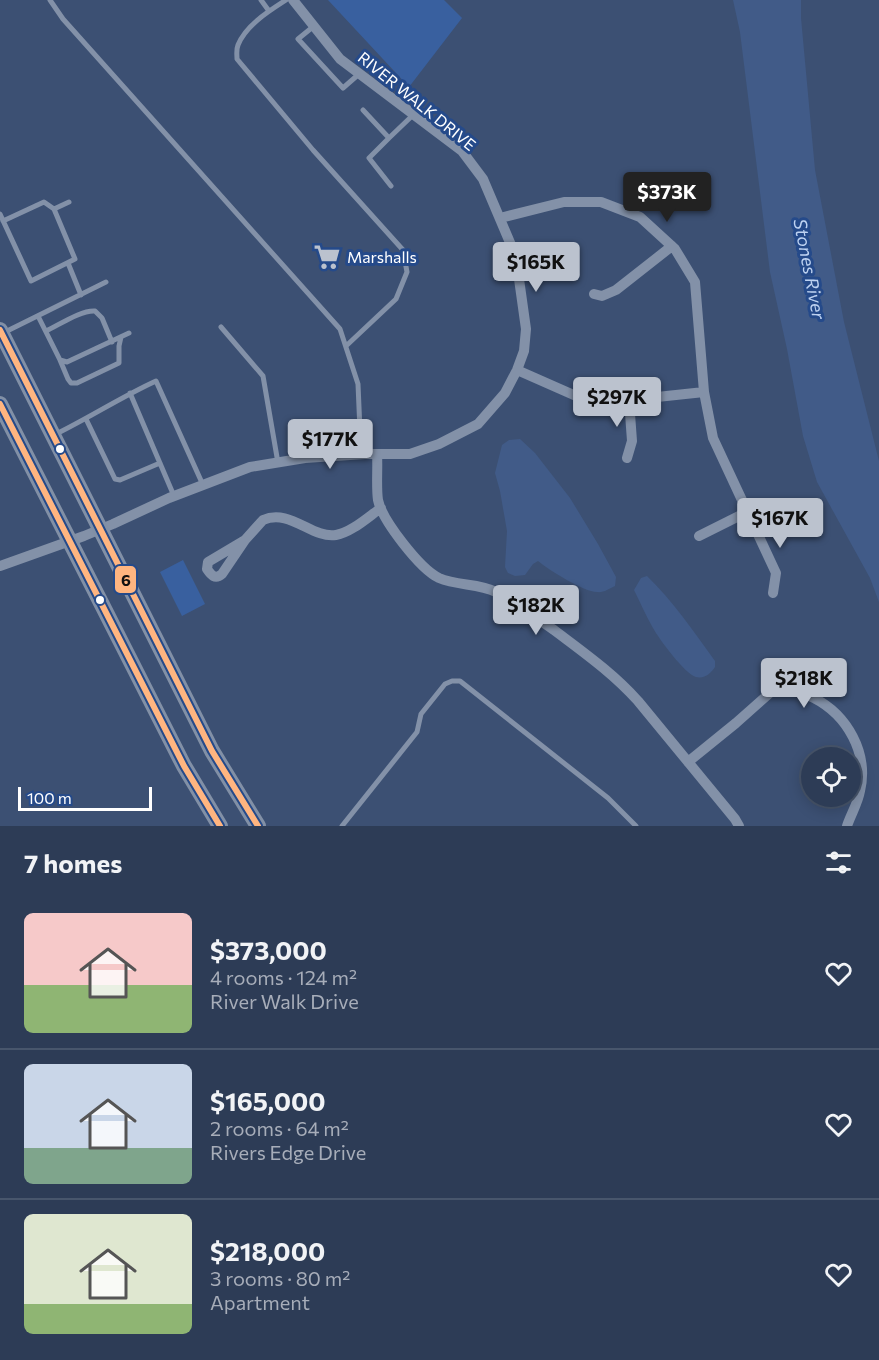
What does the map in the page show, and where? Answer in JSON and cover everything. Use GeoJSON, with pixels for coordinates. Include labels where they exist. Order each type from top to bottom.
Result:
{"type":"FeatureCollection","features":[{"type":"Feature","properties":{"kind":"main road"},"geometry":{"type":"LineString","coordinates":[[1,333],[212,751],[258,826]]}},
{"type":"Feature","properties":{"kind":"main road"},"geometry":{"type":"LineString","coordinates":[[0,404],[184,766],[220,826]]}},
{"type":"Feature","properties":{"kind":"street","name":"RIVER WALK DRIVE"},"geometry":{"type":"LineString","coordinates":[[0,566],[101,529],[174,496],[250,468],[305,458],[361,454],[410,454],[439,444],[478,424],[504,393],[517,370],[524,351],[526,329],[519,279],[514,252],[483,179],[462,151],[340,59],[293,0]]}},
{"type":"Feature","properties":{"kind":"street"},"geometry":{"type":"LineString","coordinates":[[500,218],[564,202],[600,202],[640,217],[675,249],[695,282],[704,392],[713,438],[776,573],[773,592]]}},
{"type":"Feature","properties":{"kind":"street"},"geometry":{"type":"LineString","coordinates":[[594,294],[602,296],[616,291],[672,246]]}},
{"type":"Feature","properties":{"kind":"street"},"geometry":{"type":"LineString","coordinates":[[517,370],[576,396],[629,400],[704,392]]}},
{"type":"Feature","properties":{"kind":"street"},"geometry":{"type":"LineString","coordinates":[[627,458],[632,441],[629,400]]}},
{"type":"Feature","properties":{"kind":"street"},"geometry":{"type":"LineString","coordinates":[[377,454],[378,499],[381,508],[388,523],[424,566],[435,576],[495,592],[520,607],[599,664],[623,684],[739,826]]}},
{"type":"Feature","properties":{"kind":"street"},"geometry":{"type":"LineString","coordinates":[[245,540],[263,520],[271,517],[284,518],[326,534],[336,535],[381,508]]}},
{"type":"Feature","properties":{"kind":"street"},"geometry":{"type":"LineString","coordinates":[[699,536],[747,512]]}},
{"type":"Feature","properties":{"kind":"street"},"geometry":{"type":"LineString","coordinates":[[688,762],[778,687],[803,693],[830,708],[848,728],[857,743],[861,757],[861,790],[848,826]]}},
{"type":"Feature","properties":{"kind":"lane"},"geometry":{"type":"LineString","coordinates":[[50,0],[63,19],[340,329],[358,384],[361,454]]}},
{"type":"Feature","properties":{"kind":"lane"},"geometry":{"type":"LineString","coordinates":[[261,0],[269,11]]}},
{"type":"Feature","properties":{"kind":"lane"},"geometry":{"type":"LineString","coordinates":[[286,0],[269,11],[245,33],[237,47],[237,59],[313,150],[403,250],[407,272],[396,299],[346,346]]}},
{"type":"Feature","properties":{"kind":"lane"},"geometry":{"type":"LineString","coordinates":[[314,26],[298,39],[343,88],[359,74]]}},
{"type":"Feature","properties":{"kind":"lane"},"geometry":{"type":"LineString","coordinates":[[363,110],[389,138]]}},
{"type":"Feature","properties":{"kind":"lane"},"geometry":{"type":"LineString","coordinates":[[391,186],[369,158],[413,115]]}},
{"type":"Feature","properties":{"kind":"lane"},"geometry":{"type":"LineString","coordinates":[[0,214],[3,221],[31,281],[75,259],[54,209],[44,202],[3,221]]}},
{"type":"Feature","properties":{"kind":"lane"},"geometry":{"type":"LineString","coordinates":[[54,209],[69,202]]}},
{"type":"Feature","properties":{"kind":"lane"},"geometry":{"type":"LineString","coordinates":[[68,263],[81,295]]}},
{"type":"Feature","properties":{"kind":"lane"},"geometry":{"type":"LineString","coordinates":[[1,333],[106,282]]}},
{"type":"Feature","properties":{"kind":"lane"},"geometry":{"type":"LineString","coordinates":[[46,331],[82,313],[95,310],[102,318],[112,342]]}},
{"type":"Feature","properties":{"kind":"lane"},"geometry":{"type":"LineString","coordinates":[[38,316],[71,383],[77,383],[119,363],[121,337]]}},
{"type":"Feature","properties":{"kind":"lane"},"geometry":{"type":"LineString","coordinates":[[221,327],[263,376],[278,463]]}},
{"type":"Feature","properties":{"kind":"lane"},"geometry":{"type":"LineString","coordinates":[[60,360],[68,362],[129,333]]}},
{"type":"Feature","properties":{"kind":"lane"},"geometry":{"type":"LineString","coordinates":[[53,435],[156,381],[203,485]]}},
{"type":"Feature","properties":{"kind":"lane"},"geometry":{"type":"LineString","coordinates":[[130,393],[174,496]]}},
{"type":"Feature","properties":{"kind":"lane"},"geometry":{"type":"LineString","coordinates":[[86,419],[115,479],[120,480],[160,463]]}},
{"type":"Feature","properties":{"kind":"lane"},"geometry":{"type":"LineString","coordinates":[[342,826],[417,732],[421,714],[445,684],[460,681],[608,798],[636,826]]}},
{"type":"Feature","properties":{"kind":"shaded area"},"geometry":{"type":"Polygon","coordinates":[[[328,0],[444,0],[462,18],[409,87],[328,0]]]}},
{"type":"Feature","properties":{"kind":"shaded area"},"geometry":{"type":"Polygon","coordinates":[[[183,560],[205,604],[182,616],[160,572],[183,560]]]}},
{"type":"Feature","properties":{"kind":"water","name":"Stones River"},"geometry":{"type":"Polygon","coordinates":[[[733,0],[801,0],[815,170],[844,322],[879,461],[879,602],[870,578],[817,482],[803,436],[770,272],[740,32],[733,0]]]}},
{"type":"Feature","properties":{"kind":"water"},"geometry":{"type":"Polygon","coordinates":[[[520,439],[535,453],[570,498],[616,577],[615,586],[602,592],[591,591],[567,580],[538,561],[525,575],[515,576],[508,573],[505,567],[507,531],[495,473],[502,445],[509,440],[520,439]]]}},
{"type":"Feature","properties":{"kind":"water"},"geometry":{"type":"Polygon","coordinates":[[[647,576],[674,606],[715,661],[715,667],[707,675],[696,677],[685,670],[656,633],[634,590],[641,578],[647,576]]]}},
{"type":"Feature","properties":{"kind":"transit line","name":"6"},"geometry":{"type":"LineString","coordinates":[[0,330],[212,751],[258,826]]}},
{"type":"Feature","properties":{"kind":"transit line","name":"6"},"geometry":{"type":"LineString","coordinates":[[0,404],[184,766],[220,826]]}},
{"type":"Feature","properties":{"kind":"place","name":"Marshalls"},"geometry":{"type":"Point","coordinates":[327,257]}}]}
